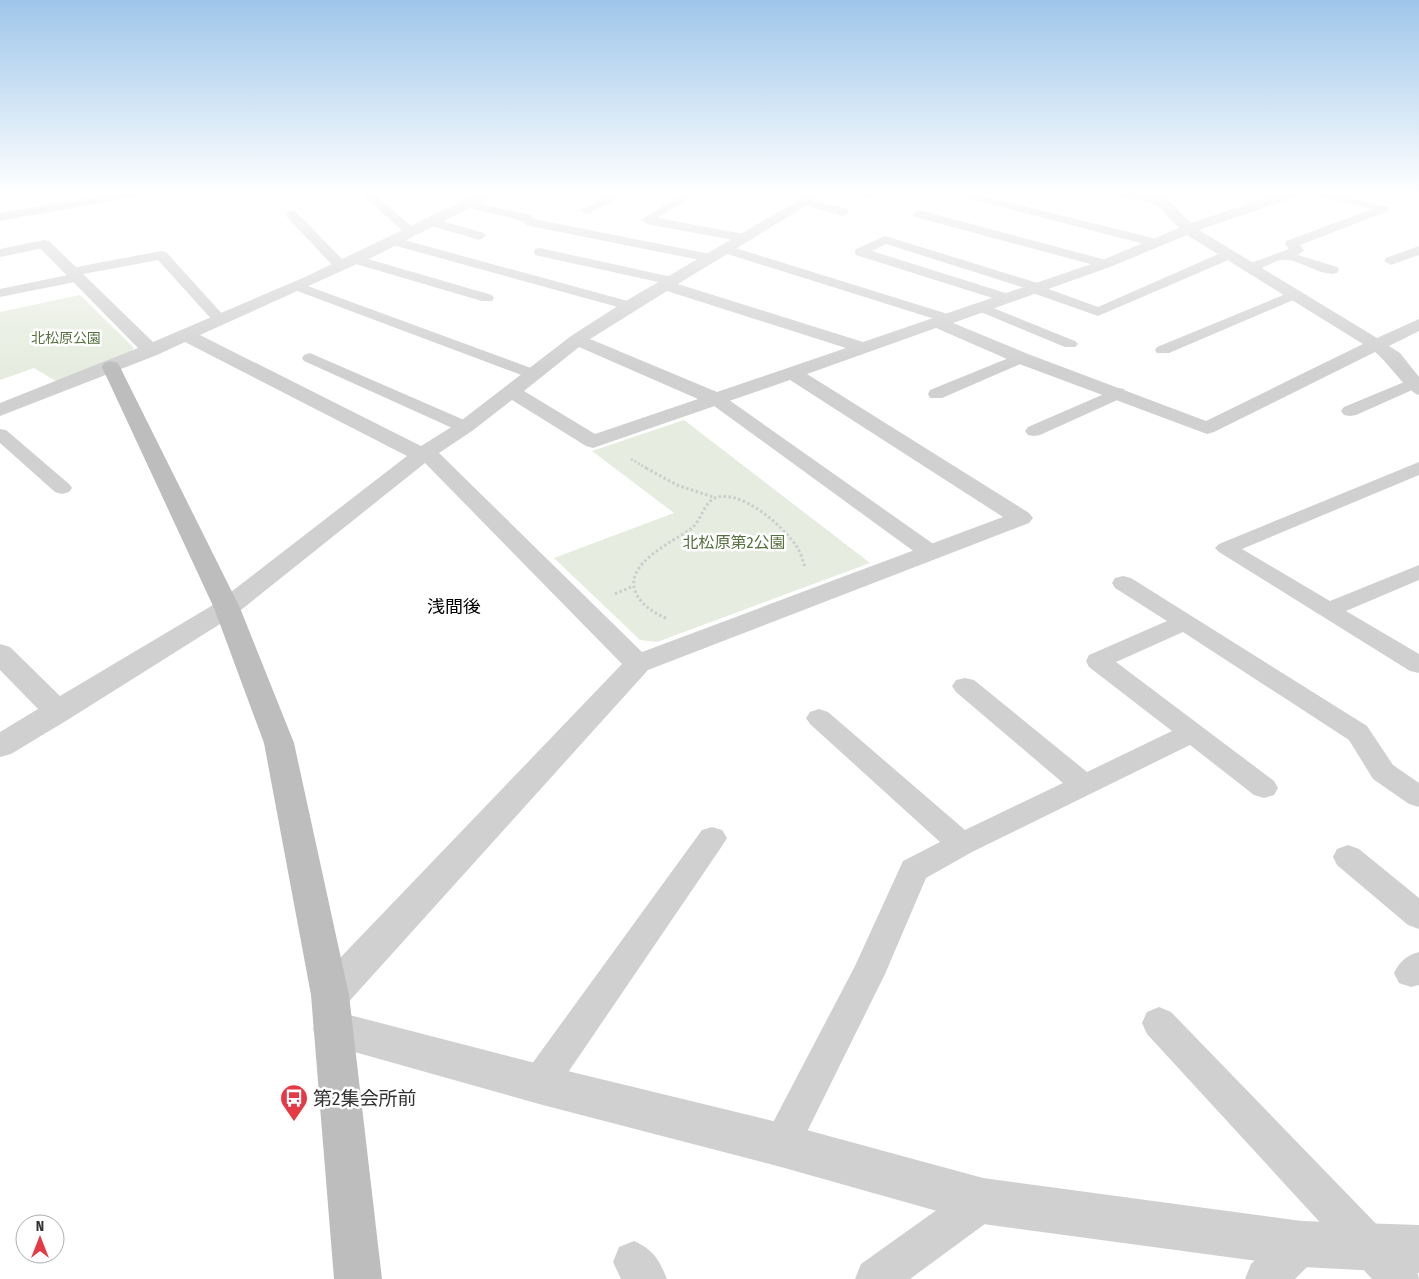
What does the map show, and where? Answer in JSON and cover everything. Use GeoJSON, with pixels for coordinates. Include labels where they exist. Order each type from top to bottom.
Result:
{"type":"FeatureCollection","features":[{"type":"Feature","properties":{"kind":"street"},"geometry":{"type":"LineString","coordinates":[[50,251],[151,351]]}},
{"type":"Feature","properties":{"kind":"street"},"geometry":{"type":"LineString","coordinates":[[0,410],[151,351],[372,251]]}},
{"type":"Feature","properties":{"kind":"street"},"geometry":{"type":"LineString","coordinates":[[0,746],[227,608],[424,453],[465,427],[577,340],[723,251]]}},
{"type":"Feature","properties":{"kind":"street"},"geometry":{"type":"LineString","coordinates":[[511,391],[593,442],[1105,264],[1137,251]]}},
{"type":"Feature","properties":{"kind":"street"},"geometry":{"type":"LineString","coordinates":[[1221,251],[1377,345],[1393,357],[1417,386]]}},
{"type":"Feature","properties":{"kind":"street"},"geometry":{"type":"LineString","coordinates":[[669,283],[864,348]]}},
{"type":"Feature","properties":{"kind":"street"},"geometry":{"type":"LineString","coordinates":[[941,320],[1021,358],[1207,428],[1419,324]]}},
{"type":"Feature","properties":{"kind":"street"},"geometry":{"type":"LineString","coordinates":[[186,335],[424,453],[638,664]]}},
{"type":"Feature","properties":{"kind":"street"},"geometry":{"type":"LineString","coordinates":[[577,340],[716,400]]}},
{"type":"Feature","properties":{"kind":"street"},"geometry":{"type":"LineString","coordinates":[[111,367],[227,608],[279,743],[331,1012],[358,1279]]}},
{"type":"Feature","properties":{"kind":"street"},"geometry":{"type":"LineString","coordinates":[[331,1012],[638,664],[1021,518],[792,372]]}},
{"type":"Feature","properties":{"kind":"street"},"geometry":{"type":"LineString","coordinates":[[0,653],[58,712]]}},
{"type":"Feature","properties":{"kind":"street"},"geometry":{"type":"LineString","coordinates":[[331,1012],[539,1084],[781,1145],[982,1201],[1302,1244],[1419,1249]]}},
{"type":"Feature","properties":{"kind":"lane"},"geometry":{"type":"LineString","coordinates":[[334,251],[347,262],[487,298]]}},
{"type":"Feature","properties":{"kind":"lane"},"geometry":{"type":"LineString","coordinates":[[428,251],[630,306]]}},
{"type":"Feature","properties":{"kind":"lane"},"geometry":{"type":"LineString","coordinates":[[673,251],[710,258]]}},
{"type":"Feature","properties":{"kind":"lane"},"geometry":{"type":"LineString","coordinates":[[731,251],[941,320]]}},
{"type":"Feature","properties":{"kind":"lane"},"geometry":{"type":"LineString","coordinates":[[864,251],[861,252],[1007,298]]}},
{"type":"Feature","properties":{"kind":"lane"},"geometry":{"type":"LineString","coordinates":[[918,251],[1034,288],[1098,312],[1228,255]]}},
{"type":"Feature","properties":{"kind":"lane"},"geometry":{"type":"LineString","coordinates":[[1055,251],[1105,264]]}},
{"type":"Feature","properties":{"kind":"lane"},"geometry":{"type":"LineString","coordinates":[[1250,268],[1297,251]]}},
{"type":"Feature","properties":{"kind":"lane"},"geometry":{"type":"LineString","coordinates":[[1391,261],[1417,251]]}},
{"type":"Feature","properties":{"kind":"lane"},"geometry":{"type":"LineString","coordinates":[[540,252],[669,283]]}},
{"type":"Feature","properties":{"kind":"lane"},"geometry":{"type":"LineString","coordinates":[[0,293],[161,255],[220,320]]}},
{"type":"Feature","properties":{"kind":"lane"},"geometry":{"type":"LineString","coordinates":[[1286,256],[1332,270]]}},
{"type":"Feature","properties":{"kind":"lane"},"geometry":{"type":"LineString","coordinates":[[297,286],[533,374]]}},
{"type":"Feature","properties":{"kind":"lane"},"geometry":{"type":"LineString","coordinates":[[1163,350],[1293,294]]}},
{"type":"Feature","properties":{"kind":"lane"},"geometry":{"type":"LineString","coordinates":[[981,307],[1070,344]]}},
{"type":"Feature","properties":{"kind":"lane"},"geometry":{"type":"LineString","coordinates":[[310,358],[465,427]]}},
{"type":"Feature","properties":{"kind":"lane"},"geometry":{"type":"LineString","coordinates":[[936,394],[1021,358]]}},
{"type":"Feature","properties":{"kind":"lane"},"geometry":{"type":"LineString","coordinates":[[1350,411],[1417,386]]}},
{"type":"Feature","properties":{"kind":"lane"},"geometry":{"type":"LineString","coordinates":[[1034,431],[1118,393]]}},
{"type":"Feature","properties":{"kind":"lane"},"geometry":{"type":"LineString","coordinates":[[716,400],[931,553]]}},
{"type":"Feature","properties":{"kind":"lane"},"geometry":{"type":"LineString","coordinates":[[0,434],[62,488]]}},
{"type":"Feature","properties":{"kind":"lane"},"geometry":{"type":"LineString","coordinates":[[1419,468],[1226,548],[1419,666]]}},
{"type":"Feature","properties":{"kind":"lane"},"geometry":{"type":"LineString","coordinates":[[1328,610],[1419,572]]}},
{"type":"Feature","properties":{"kind":"lane"},"geometry":{"type":"LineString","coordinates":[[1123,583],[1358,733],[1384,772],[1419,797]]}},
{"type":"Feature","properties":{"kind":"lane"},"geometry":{"type":"LineString","coordinates":[[1184,622],[1098,661],[1264,788]]}},
{"type":"Feature","properties":{"kind":"lane"},"geometry":{"type":"LineString","coordinates":[[965,686],[1084,785]]}},
{"type":"Feature","properties":{"kind":"lane"},"geometry":{"type":"LineString","coordinates":[[819,718],[962,844]]}},
{"type":"Feature","properties":{"kind":"lane"},"geometry":{"type":"LineString","coordinates":[[781,1145],[868,974],[914,870],[962,844],[1192,733]]}},
{"type":"Feature","properties":{"kind":"lane"},"geometry":{"type":"LineString","coordinates":[[539,1084],[712,838]]}},
{"type":"Feature","properties":{"kind":"lane"},"geometry":{"type":"LineString","coordinates":[[1348,857],[1419,916]]}},
{"type":"Feature","properties":{"kind":"lane"},"geometry":{"type":"LineString","coordinates":[[1159,1023],[1400,1279]]}},
{"type":"Feature","properties":{"kind":"lane"},"geometry":{"type":"LineString","coordinates":[[876,1279],[982,1201]]}},
{"type":"Feature","properties":{"kind":"lane"},"geometry":{"type":"LineString","coordinates":[[1266,1279],[1302,1244]]}},
{"type":"Feature","properties":{"kind":"path"},"geometry":{"type":"LineString","coordinates":[[618,433],[620,449],[628,458],[677,485],[716,498],[731,497],[741,500],[767,516],[794,542],[801,554],[807,575],[817,596]]}},
{"type":"Feature","properties":{"kind":"path"},"geometry":{"type":"LineString","coordinates":[[667,618],[651,612],[639,599],[632,586],[635,571],[647,559],[674,541],[700,520],[707,505],[716,498]]}},
{"type":"Feature","properties":{"kind":"green space","name":"北松原公園"},"geometry":{"type":"Polygon","coordinates":[[[80,295],[134,348],[126,356],[59,383],[34,368],[0,380],[0,312],[80,295]]]}},
{"type":"Feature","properties":{"kind":"green space","name":"北松原第2公園"},"geometry":{"type":"Polygon","coordinates":[[[684,420],[870,563],[657,642],[640,640],[554,558],[674,513],[592,451],[684,420]]]}},
{"type":"Feature","properties":{"kind":"place","name":"第2集会所前"},"geometry":{"type":"Point","coordinates":[294,1122]}},
{"type":"Feature","properties":{"kind":"district","name":"浅間後"},"geometry":{"type":"Point","coordinates":[454,607]}}]}
